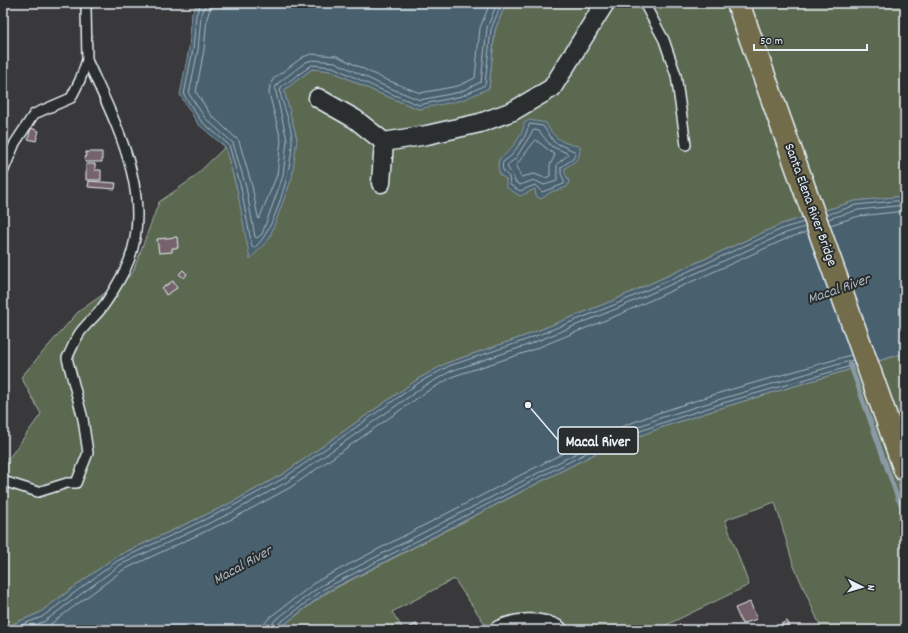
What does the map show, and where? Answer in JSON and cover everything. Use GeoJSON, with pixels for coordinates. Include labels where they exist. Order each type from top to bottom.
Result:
{"type":"FeatureCollection","features":[{"type":"Feature","properties":{"kind":"highway","name":"Santa Elena River Bridge"},"geometry":{"type":"LineString","coordinates":[[738,3],[905,470]]}},
{"type":"Feature","properties":{"kind":"street"},"geometry":{"type":"LineString","coordinates":[[318,98],[355,120],[384,142],[427,135],[480,123],[513,111],[552,88],[605,3]]}},
{"type":"Feature","properties":{"kind":"street"},"geometry":{"type":"LineString","coordinates":[[380,183],[384,142]]}},
{"type":"Feature","properties":{"kind":"street"},"geometry":{"type":"LineString","coordinates":[[499,630],[522,623],[539,624],[558,630]]}},
{"type":"Feature","properties":{"kind":"lane"},"geometry":{"type":"LineString","coordinates":[[3,481],[38,492],[76,483],[88,454],[83,419],[67,358],[80,334],[102,308],[125,270],[136,237],[137,208],[133,176],[115,122],[87,60],[86,8],[88,3]]}},
{"type":"Feature","properties":{"kind":"lane"},"geometry":{"type":"LineString","coordinates":[[644,3],[664,40],[676,74],[686,145]]}},
{"type":"Feature","properties":{"kind":"lane"},"geometry":{"type":"LineString","coordinates":[[3,172],[15,143],[34,114],[70,98],[87,60]]}},
{"type":"Feature","properties":{"kind":"green space"},"geometry":{"type":"Polygon","coordinates":[[[506,3],[905,3],[905,196],[855,201],[782,224],[612,301],[522,337],[447,363],[418,379],[283,474],[227,505],[115,557],[39,613],[3,628],[3,458],[9,458],[41,414],[21,377],[78,312],[132,274],[159,202],[192,179],[225,147],[237,189],[297,139],[283,90],[312,69],[332,71],[376,92],[419,109],[489,88],[495,30],[506,3]]]}},
{"type":"Feature","properties":{"kind":"green space"},"geometry":{"type":"Polygon","coordinates":[[[905,353],[905,450],[888,456],[905,504],[905,630],[822,630],[793,564],[775,502],[725,520],[749,585],[656,630],[489,630],[454,579],[392,612],[404,630],[277,630],[326,593],[600,451],[663,427],[724,407],[905,353]]]}},
{"type":"Feature","properties":{"kind":"water"},"geometry":{"type":"Polygon","coordinates":[[[198,3],[506,3],[495,30],[489,88],[463,100],[419,109],[376,92],[332,71],[312,69],[284,90],[297,139],[292,178],[269,239],[250,259],[237,189],[225,147],[198,124],[180,95],[189,48],[192,13],[198,3]]]}},
{"type":"Feature","properties":{"kind":"water"},"geometry":{"type":"Polygon","coordinates":[[[529,120],[546,123],[555,136],[559,139],[569,144],[580,146],[578,157],[574,162],[565,168],[565,173],[569,181],[567,187],[551,192],[541,199],[536,196],[535,189],[520,196],[506,187],[506,179],[500,175],[498,167],[499,159],[507,153],[519,138],[522,133],[524,123],[529,120]]]}},
{"type":"Feature","properties":{"kind":"water"},"geometry":{"type":"Polygon","coordinates":[[[905,196],[905,353],[724,407],[663,427],[600,451],[326,592],[277,630],[3,630],[3,628],[39,613],[115,557],[227,505],[283,474],[418,379],[447,363],[522,337],[612,301],[782,224],[855,201],[905,196]]]}},
{"type":"Feature","properties":{"kind":"building"},"geometry":{"type":"Polygon","coordinates":[[[31,128],[39,131],[36,141],[28,139],[31,128]]]}},
{"type":"Feature","properties":{"kind":"building"},"geometry":{"type":"Polygon","coordinates":[[[86,152],[102,152],[102,162],[85,162],[86,152]]]}},
{"type":"Feature","properties":{"kind":"building"},"geometry":{"type":"Polygon","coordinates":[[[86,164],[95,164],[95,170],[101,170],[101,180],[86,180],[86,164]]]}},
{"type":"Feature","properties":{"kind":"building"},"geometry":{"type":"Polygon","coordinates":[[[89,181],[116,183],[115,189],[88,187],[89,181]]]}},
{"type":"Feature","properties":{"kind":"building"},"geometry":{"type":"Polygon","coordinates":[[[177,237],[178,248],[172,248],[172,252],[159,253],[157,239],[177,237]]]}},
{"type":"Feature","properties":{"kind":"building"},"geometry":{"type":"Polygon","coordinates":[[[183,270],[187,274],[184,278],[179,274],[183,270]]]}},
{"type":"Feature","properties":{"kind":"building"},"geometry":{"type":"Polygon","coordinates":[[[173,281],[177,288],[166,295],[162,288],[173,281]]]}},
{"type":"Feature","properties":{"kind":"building"},"geometry":{"type":"Polygon","coordinates":[[[750,602],[757,619],[742,624],[735,608],[750,602]]]}},
{"type":"Feature","properties":{"kind":"building"},"geometry":{"type":"Polygon","coordinates":[[[787,621],[790,626],[784,629],[781,624],[787,621]]]}},
{"type":"Feature","properties":{"kind":"building"},"geometry":{"type":"Polygon","coordinates":[[[416,624],[419,630],[405,630],[416,624]]]}},
{"type":"Feature","properties":{"kind":"waterway"},"geometry":{"type":"LineString","coordinates":[[850,364],[898,499],[905,512]]}},
{"type":"Feature","properties":{"kind":"place","name":"Macal River"},"geometry":{"type":"Point","coordinates":[528,405]}}]}
